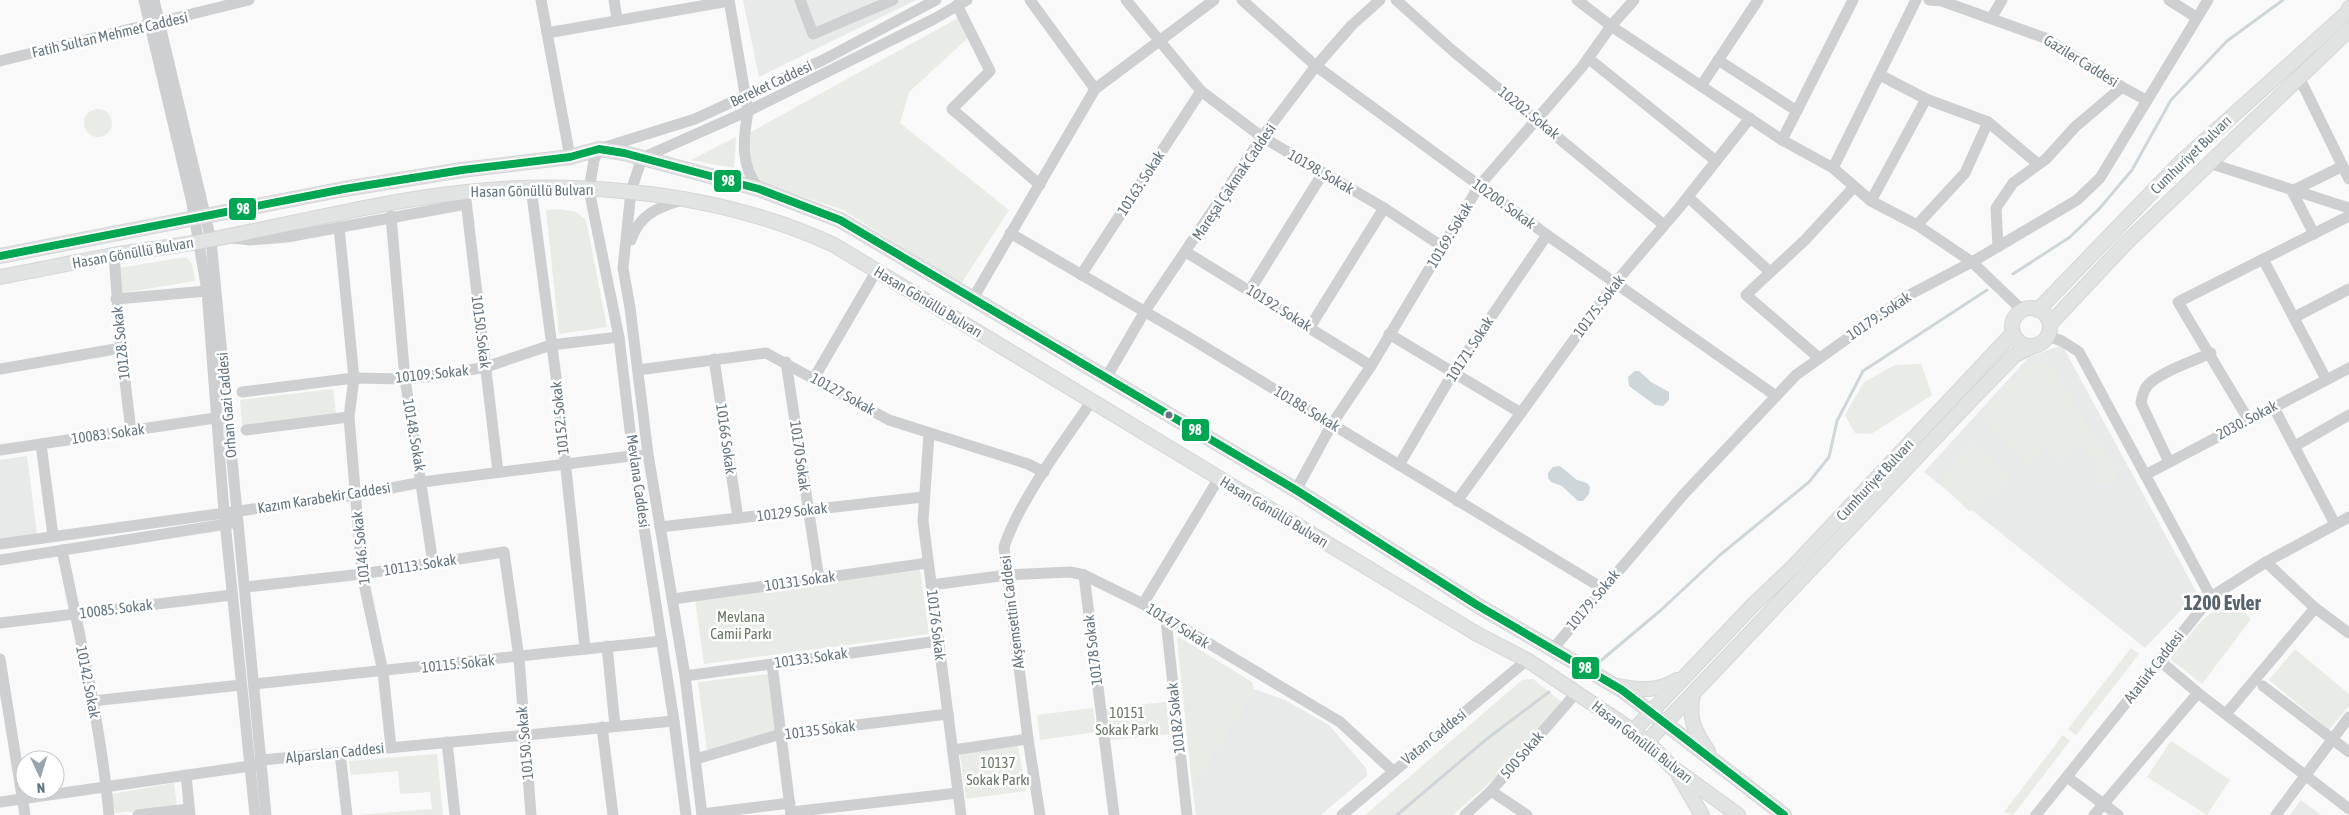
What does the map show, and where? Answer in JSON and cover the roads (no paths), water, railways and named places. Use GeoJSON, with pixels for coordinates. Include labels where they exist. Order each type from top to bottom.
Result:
{"type":"FeatureCollection","features":[{"type":"Feature","properties":{"kind":"main road","name":"Cumhuriyet Bulvarı"},"geometry":{"type":"LineString","coordinates":[[2038,310],[2181,162],[2347,13],[2349,8]]}},
{"type":"Feature","properties":{"kind":"main road"},"geometry":{"type":"LineString","coordinates":[[1647,742],[2015,355],[2040,344],[2049,330],[2127,242],[2349,30]]}},
{"type":"Feature","properties":{"kind":"main road","name":"Hasan Gönüllü Bulvarı"},"geometry":{"type":"LineString","coordinates":[[0,256],[201,216],[442,173],[570,157],[599,150],[642,158],[759,189],[840,220],[972,300],[1296,490],[1552,650],[1612,685],[1651,712],[1784,815]]}},
{"type":"Feature","properties":{"kind":"main road","name":"Hasan Gönüllü Bulvarı"},"geometry":{"type":"LineString","coordinates":[[0,277],[205,240],[380,205],[465,198],[531,188],[631,191],[684,199],[800,229],[877,270],[1091,402],[1476,634],[1527,660],[1633,731],[1672,767],[1738,815]]}},
{"type":"Feature","properties":{"kind":"main road"},"geometry":{"type":"LineString","coordinates":[[2033,346],[2020,343],[2013,333],[2013,320],[2022,310],[2028,308],[2038,310],[2044,314],[2049,330]]}},
{"type":"Feature","properties":{"kind":"main road","name":"Cumhuriyet Bulvarı"},"geometry":{"type":"LineString","coordinates":[[1688,673],[1794,566],[2013,333]]}},
{"type":"Feature","properties":{"kind":"main road"},"geometry":{"type":"LineString","coordinates":[[1612,685],[1636,689],[1660,688],[1670,685],[1688,673]]}},
{"type":"Feature","properties":{"kind":"main road"},"geometry":{"type":"LineString","coordinates":[[1633,731],[1688,673]]}},
{"type":"Feature","properties":{"kind":"main road"},"geometry":{"type":"LineString","coordinates":[[1693,694],[1690,714],[1694,731],[1715,762]]}},
{"type":"Feature","properties":{"kind":"main road"},"geometry":{"type":"LineString","coordinates":[[1672,767],[1702,815]]}},
{"type":"Feature","properties":{"kind":"street","name":"Orhan Gazi Caddesi"},"geometry":{"type":"LineString","coordinates":[[144,0],[155,24]]}},
{"type":"Feature","properties":{"kind":"street","name":"Orhan Gazi Caddesi"},"geometry":{"type":"LineString","coordinates":[[154,0],[155,24],[201,216],[205,240],[246,587],[266,815]]}},
{"type":"Feature","properties":{"kind":"street","name":"Fatih Sultan Mehmet Caddesi"},"geometry":{"type":"LineString","coordinates":[[0,61],[249,0]]}},
{"type":"Feature","properties":{"kind":"street"},"geometry":{"type":"LineString","coordinates":[[541,0],[570,157]]}},
{"type":"Feature","properties":{"kind":"street"},"geometry":{"type":"LineString","coordinates":[[614,0],[617,19]]}},
{"type":"Feature","properties":{"kind":"street"},"geometry":{"type":"LineString","coordinates":[[547,33],[729,0],[748,112],[745,128],[746,169],[759,189]]}},
{"type":"Feature","properties":{"kind":"street"},"geometry":{"type":"LineString","coordinates":[[800,0],[813,34],[893,0]]}},
{"type":"Feature","properties":{"kind":"street","name":"Bereket Caddesi"},"geometry":{"type":"LineString","coordinates":[[599,150],[696,119],[823,60],[936,0]]}},
{"type":"Feature","properties":{"kind":"street"},"geometry":{"type":"LineString","coordinates":[[1030,0],[1095,89]]}},
{"type":"Feature","properties":{"kind":"street","name":"10198. Sokak"},"geometry":{"type":"LineString","coordinates":[[1126,0],[1201,91],[1262,137],[1384,208],[1443,247]]}},
{"type":"Feature","properties":{"kind":"street"},"geometry":{"type":"LineString","coordinates":[[972,300],[1095,89],[1214,0]]}},
{"type":"Feature","properties":{"kind":"street","name":"10200. Sokak"},"geometry":{"type":"LineString","coordinates":[[1242,0],[1316,66],[1546,235],[1776,396]]}},
{"type":"Feature","properties":{"kind":"street","name":"Mareşal Çakmak Caddesi"},"geometry":{"type":"LineString","coordinates":[[1106,378],[1145,311],[1262,137],[1316,66],[1352,25],[1380,0]]}},
{"type":"Feature","properties":{"kind":"street","name":"10202. Sokak"},"geometry":{"type":"LineString","coordinates":[[1396,0],[1453,51],[1664,225]]}},
{"type":"Feature","properties":{"kind":"street"},"geometry":{"type":"LineString","coordinates":[[1577,0],[1611,26],[1782,140],[1833,168],[1871,201],[1918,225],[1972,262],[2022,310]]}},
{"type":"Feature","properties":{"kind":"street","name":"10169. Sokak"},"geometry":{"type":"LineString","coordinates":[[1296,490],[1332,424],[1390,334],[1480,186],[1588,58],[1611,26],[1634,0]]}},
{"type":"Feature","properties":{"kind":"street"},"geometry":{"type":"LineString","coordinates":[[1702,86],[1758,0]]}},
{"type":"Feature","properties":{"kind":"street"},"geometry":{"type":"LineString","coordinates":[[1782,140],[1853,0]]}},
{"type":"Feature","properties":{"kind":"street"},"geometry":{"type":"LineString","coordinates":[[1833,168],[1916,0]]}},
{"type":"Feature","properties":{"kind":"street","name":"Gaziler Caddesi"},"geometry":{"type":"LineString","coordinates":[[1929,0],[1942,0],[2045,38],[2146,100]]}},
{"type":"Feature","properties":{"kind":"street"},"geometry":{"type":"LineString","coordinates":[[1992,17],[2002,0]]}},
{"type":"Feature","properties":{"kind":"street"},"geometry":{"type":"LineString","coordinates":[[2169,0],[2196,17]]}},
{"type":"Feature","properties":{"kind":"street","name":"10179. Sokak"},"geometry":{"type":"LineString","coordinates":[[1552,650],[1602,588],[1683,495],[1796,375],[1908,296],[1972,262],[2077,200],[2100,178],[2208,0]]}},
{"type":"Feature","properties":{"kind":"street"},"geometry":{"type":"LineString","coordinates":[[962,3],[990,72],[952,109],[1040,185]]}},
{"type":"Feature","properties":{"kind":"street","name":"Bereket Caddesi"},"geometry":{"type":"LineString","coordinates":[[642,158],[748,112],[934,19],[962,3]]}},
{"type":"Feature","properties":{"kind":"street"},"geometry":{"type":"LineString","coordinates":[[1588,58],[1716,161]]}},
{"type":"Feature","properties":{"kind":"street"},"geometry":{"type":"LineString","coordinates":[[1718,60],[1797,111]]}},
{"type":"Feature","properties":{"kind":"street"},"geometry":{"type":"LineString","coordinates":[[1880,75],[1926,99],[1988,122],[2038,164]]}},
{"type":"Feature","properties":{"kind":"street"},"geometry":{"type":"LineString","coordinates":[[2299,77],[2349,178]]}},
{"type":"Feature","properties":{"kind":"street"},"geometry":{"type":"LineString","coordinates":[[1998,247],[1996,208],[2013,183],[2046,158],[2075,127],[2122,87]]}},
{"type":"Feature","properties":{"kind":"street","name":"10163. Sokak"},"geometry":{"type":"LineString","coordinates":[[1080,275],[1201,91]]}},
{"type":"Feature","properties":{"kind":"street"},"geometry":{"type":"LineString","coordinates":[[1871,201],[1926,99]]}},
{"type":"Feature","properties":{"kind":"street","name":"10175. Sokak"},"geometry":{"type":"LineString","coordinates":[[1457,500],[1615,283],[1688,197],[1750,118]]}},
{"type":"Feature","properties":{"kind":"street"},"geometry":{"type":"LineString","coordinates":[[1918,225],[1965,173],[1988,122]]}},
{"type":"Feature","properties":{"kind":"street","name":"Mevlana Caddesi"},"geometry":{"type":"LineString","coordinates":[[599,150],[594,160],[589,190],[619,337],[633,456],[674,721],[686,815]]}},
{"type":"Feature","properties":{"kind":"street","name":"Mevlana Caddesi"},"geometry":{"type":"LineString","coordinates":[[642,158],[631,191],[623,268],[648,454],[673,599],[702,814]]}},
{"type":"Feature","properties":{"kind":"street"},"geometry":{"type":"LineString","coordinates":[[2209,163],[2292,191],[2345,205],[2349,208]]}},
{"type":"Feature","properties":{"kind":"street"},"geometry":{"type":"LineString","coordinates":[[2292,191],[2343,166]]}},
{"type":"Feature","properties":{"kind":"street"},"geometry":{"type":"LineString","coordinates":[[1250,290],[1323,173]]}},
{"type":"Feature","properties":{"kind":"street"},"geometry":{"type":"LineString","coordinates":[[1819,358],[1746,295],[1805,240],[1854,186]]}},
{"type":"Feature","properties":{"kind":"street","name":"10152. Sokak"},"geometry":{"type":"LineString","coordinates":[[531,188],[565,464],[585,648]]}},
{"type":"Feature","properties":{"kind":"street"},"geometry":{"type":"LineString","coordinates":[[2292,191],[2314,234]]}},
{"type":"Feature","properties":{"kind":"street"},"geometry":{"type":"LineString","coordinates":[[1688,197],[1770,272]]}},
{"type":"Feature","properties":{"kind":"street"},"geometry":{"type":"LineString","coordinates":[[205,240],[269,239],[339,227],[465,198]]}},
{"type":"Feature","properties":{"kind":"street","name":"10150. Sokak"},"geometry":{"type":"LineString","coordinates":[[465,198],[498,472]]}},
{"type":"Feature","properties":{"kind":"street"},"geometry":{"type":"LineString","coordinates":[[623,268],[634,230],[642,219],[658,207],[684,199]]}},
{"type":"Feature","properties":{"kind":"street"},"geometry":{"type":"LineString","coordinates":[[1310,327],[1384,208]]}},
{"type":"Feature","properties":{"kind":"street","name":"10148. Sokak"},"geometry":{"type":"LineString","coordinates":[[391,216],[405,379],[433,563]]}},
{"type":"Feature","properties":{"kind":"street"},"geometry":{"type":"LineString","coordinates":[[2248,419],[2211,353],[2178,302],[2349,216]]}},
{"type":"Feature","properties":{"kind":"street","name":"10146. Sokak"},"geometry":{"type":"LineString","coordinates":[[339,227],[354,378],[349,417],[362,574],[382,672],[391,747]]}},
{"type":"Feature","properties":{"kind":"street","name":"10188. Sokak"},"geometry":{"type":"LineString","coordinates":[[1010,233],[1145,311],[1602,588]]}},
{"type":"Feature","properties":{"kind":"street","name":"10171. Sokak"},"geometry":{"type":"LineString","coordinates":[[1399,465],[1453,373],[1546,235]]}},
{"type":"Feature","properties":{"kind":"street","name":"Orhan Gazi Caddesi"},"geometry":{"type":"LineString","coordinates":[[205,240],[224,518],[255,815]]}},
{"type":"Feature","properties":{"kind":"street","name":"10192. Sokak"},"geometry":{"type":"LineString","coordinates":[[1186,252],[1310,327],[1370,366]]}},
{"type":"Feature","properties":{"kind":"street","name":"10128. Sokak"},"geometry":{"type":"LineString","coordinates":[[114,255],[116,299],[131,431]]}},
{"type":"Feature","properties":{"kind":"street"},"geometry":{"type":"LineString","coordinates":[[2263,259],[2326,379]]}},
{"type":"Feature","properties":{"kind":"street"},"geometry":{"type":"LineString","coordinates":[[814,378],[877,270]]}},
{"type":"Feature","properties":{"kind":"street"},"geometry":{"type":"LineString","coordinates":[[2295,317],[2349,289]]}},
{"type":"Feature","properties":{"kind":"street"},"geometry":{"type":"LineString","coordinates":[[116,299],[207,291]]}},
{"type":"Feature","properties":{"kind":"street"},"geometry":{"type":"LineString","coordinates":[[2049,330],[2079,352],[2211,597]]}},
{"type":"Feature","properties":{"kind":"street"},"geometry":{"type":"LineString","coordinates":[[1390,334],[1521,413]]}},
{"type":"Feature","properties":{"kind":"street","name":"10109. Sokak"},"geometry":{"type":"LineString","coordinates":[[242,392],[354,378],[405,379],[486,367],[551,345],[619,337]]}},
{"type":"Feature","properties":{"kind":"street"},"geometry":{"type":"LineString","coordinates":[[0,369],[121,348]]}},
{"type":"Feature","properties":{"kind":"street","name":"10127 Sokak"},"geometry":{"type":"LineString","coordinates":[[638,370],[766,353],[786,362],[889,420],[1028,464],[1044,472]]}},
{"type":"Feature","properties":{"kind":"street"},"geometry":{"type":"LineString","coordinates":[[2169,462],[2141,403],[2143,393],[2148,384],[2211,353]]}},
{"type":"Feature","properties":{"kind":"street","name":"10166 Sokak"},"geometry":{"type":"LineString","coordinates":[[714,359],[738,518]]}},
{"type":"Feature","properties":{"kind":"street","name":"10170 Sokak"},"geometry":{"type":"LineString","coordinates":[[786,362],[820,579]]}},
{"type":"Feature","properties":{"kind":"street","name":"2030. Sokak"},"geometry":{"type":"LineString","coordinates":[[2145,475],[2248,419],[2349,368]]}},
{"type":"Feature","properties":{"kind":"street","name":"Akşemsettin Caddesi"},"geometry":{"type":"LineString","coordinates":[[1040,815],[1028,739],[1004,547],[1009,533],[1044,472],[1091,402]]}},
{"type":"Feature","properties":{"kind":"street"},"geometry":{"type":"LineString","coordinates":[[2273,406],[2335,524]]}},
{"type":"Feature","properties":{"kind":"street"},"geometry":{"type":"LineString","coordinates":[[2295,446],[2349,415]]}},
{"type":"Feature","properties":{"kind":"street"},"geometry":{"type":"LineString","coordinates":[[246,430],[349,417]]}},
{"type":"Feature","properties":{"kind":"street","name":"10083. Sokak"},"geometry":{"type":"LineString","coordinates":[[0,450],[216,418]]}},
{"type":"Feature","properties":{"kind":"street","name":"10176 Sokak"},"geometry":{"type":"LineString","coordinates":[[929,434],[923,497],[923,521],[961,815]]}},
{"type":"Feature","properties":{"kind":"street"},"geometry":{"type":"LineString","coordinates":[[41,444],[52,536]]}},
{"type":"Feature","properties":{"kind":"street","name":"Kazım Karabekir Caddesi"},"geometry":{"type":"LineString","coordinates":[[0,544],[52,536],[238,517],[422,482],[648,454]]}},
{"type":"Feature","properties":{"kind":"street"},"geometry":{"type":"LineString","coordinates":[[1143,604],[1219,478]]}},
{"type":"Feature","properties":{"kind":"street","name":"10129 Sokak"},"geometry":{"type":"LineString","coordinates":[[660,527],[923,497]]}},
{"type":"Feature","properties":{"kind":"street","name":"Atatürk Caddesi"},"geometry":{"type":"LineString","coordinates":[[2038,814],[2211,597],[2266,562],[2349,516]]}},
{"type":"Feature","properties":{"kind":"street","name":"Kazım Karabekir Caddesi"},"geometry":{"type":"LineString","coordinates":[[0,560],[62,550],[224,518]]}},
{"type":"Feature","properties":{"kind":"street","name":"10142. Sokak"},"geometry":{"type":"LineString","coordinates":[[62,550],[92,701],[109,815]]}},
{"type":"Feature","properties":{"kind":"street","name":"10150. Sokak"},"geometry":{"type":"LineString","coordinates":[[504,552],[519,658],[531,815]]}},
{"type":"Feature","properties":{"kind":"street","name":"10113. Sokak"},"geometry":{"type":"LineString","coordinates":[[246,587],[362,574],[504,552]]}},
{"type":"Feature","properties":{"kind":"street"},"geometry":{"type":"LineString","coordinates":[[2266,562],[2315,608],[2349,632]]}},
{"type":"Feature","properties":{"kind":"street","name":"10131 Sokak"},"geometry":{"type":"LineString","coordinates":[[673,599],[928,563]]}},
{"type":"Feature","properties":{"kind":"street","name":"10147 Sokak"},"geometry":{"type":"LineString","coordinates":[[931,585],[1007,575],[1070,572],[1084,575],[1143,604],[1166,620],[1340,722],[1393,771]]}},
{"type":"Feature","properties":{"kind":"street","name":"10178 Sokak"},"geometry":{"type":"LineString","coordinates":[[1084,575],[1114,815]]}},
{"type":"Feature","properties":{"kind":"street","name":"10085. Sokak"},"geometry":{"type":"LineString","coordinates":[[0,623],[232,595]]}},
{"type":"Feature","properties":{"kind":"street"},"geometry":{"type":"LineString","coordinates":[[2226,714],[2315,608]]}},
{"type":"Feature","properties":{"kind":"street","name":"10182 Sokak"},"geometry":{"type":"LineString","coordinates":[[1166,620],[1187,815]]}},
{"type":"Feature","properties":{"kind":"street","name":"10133. Sokak"},"geometry":{"type":"LineString","coordinates":[[684,676],[938,640]]}},
{"type":"Feature","properties":{"kind":"street","name":"10115. Sokak"},"geometry":{"type":"LineString","coordinates":[[254,684],[519,658],[585,648],[662,641]]}},
{"type":"Feature","properties":{"kind":"street"},"geometry":{"type":"LineString","coordinates":[[607,646],[615,726]]}},
{"type":"Feature","properties":{"kind":"street"},"geometry":{"type":"LineString","coordinates":[[0,659],[5,718],[15,766]]}},
{"type":"Feature","properties":{"kind":"street","name":"Vatan Caddesi"},"geometry":{"type":"LineString","coordinates":[[1342,815],[1527,660]]}},
{"type":"Feature","properties":{"kind":"street"},"geometry":{"type":"LineString","coordinates":[[2159,660],[2198,693],[2345,806],[2349,794]]}},
{"type":"Feature","properties":{"kind":"street"},"geometry":{"type":"LineString","coordinates":[[772,664],[791,810]]}},
{"type":"Feature","properties":{"kind":"street"},"geometry":{"type":"LineString","coordinates":[[92,701],[241,685]]}},
{"type":"Feature","properties":{"kind":"street"},"geometry":{"type":"LineString","coordinates":[[2263,686],[2349,752]]}},
{"type":"Feature","properties":{"kind":"street","name":"500 Sokak"},"geometry":{"type":"LineString","coordinates":[[1465,815],[1491,790],[1577,692]]}},
{"type":"Feature","properties":{"kind":"street"},"geometry":{"type":"LineString","coordinates":[[2094,815],[2198,693]]}},
{"type":"Feature","properties":{"kind":"street","name":"10135 Sokak"},"geometry":{"type":"LineString","coordinates":[[696,759],[781,734],[948,714]]}},
{"type":"Feature","properties":{"kind":"street"},"geometry":{"type":"LineString","coordinates":[[2276,815],[2349,717]]}},
{"type":"Feature","properties":{"kind":"street","name":"Alparslan Caddesi"},"geometry":{"type":"LineString","coordinates":[[65,792],[250,766],[262,760],[674,721]]}},
{"type":"Feature","properties":{"kind":"street"},"geometry":{"type":"LineString","coordinates":[[602,727],[613,815]]}},
{"type":"Feature","properties":{"kind":"street"},"geometry":{"type":"LineString","coordinates":[[953,750],[1028,739]]}},
{"type":"Feature","properties":{"kind":"street"},"geometry":{"type":"LineString","coordinates":[[447,742],[455,815]]}},
{"type":"Feature","properties":{"kind":"street"},"geometry":{"type":"LineString","coordinates":[[340,752],[347,815]]}},
{"type":"Feature","properties":{"kind":"street"},"geometry":{"type":"LineString","coordinates":[[138,815],[190,812],[186,774]]}},
{"type":"Feature","properties":{"kind":"street"},"geometry":{"type":"LineString","coordinates":[[2066,778],[2118,815]]}},
{"type":"Feature","properties":{"kind":"street"},"geometry":{"type":"LineString","coordinates":[[1491,790],[1527,815]]}},
{"type":"Feature","properties":{"kind":"street"},"geometry":{"type":"LineString","coordinates":[[702,814],[791,810],[958,793]]}},
{"type":"Feature","properties":{"kind":"street","name":"Alparslan Caddesi"},"geometry":{"type":"LineString","coordinates":[[0,802],[15,800]]}},
{"type":"Feature","properties":{"kind":"street"},"geometry":{"type":"LineString","coordinates":[[22,800],[25,815]]}},
{"type":"Feature","properties":{"kind":"waterway"},"geometry":{"type":"LineString","coordinates":[[2013,274],[2070,237],[2099,209],[2132,170],[2171,100],[2227,41],[2283,0]]}},
{"type":"Feature","properties":{"kind":"waterway"},"geometry":{"type":"LineString","coordinates":[[1598,663],[1661,610],[1720,555],[1809,482],[1829,457],[1837,421],[1863,371],[1987,290]]}},
{"type":"Feature","properties":{"kind":"waterway"},"geometry":{"type":"LineString","coordinates":[[1397,815],[1488,738],[1549,692]]}},
{"type":"Feature","properties":{"kind":"district","name":"1200 Evler"},"geometry":{"type":"Point","coordinates":[2222,603]}},
{"type":"Feature","properties":{"kind":"park label","name":"Mevlana Camii Parkı"},"geometry":{"type":"Point","coordinates":[741,626]}},
{"type":"Feature","properties":{"kind":"park label","name":"10151 Sokak Parkı"},"geometry":{"type":"Point","coordinates":[1127,722]}},
{"type":"Feature","properties":{"kind":"park label","name":"10137 Sokak Parkı"},"geometry":{"type":"Point","coordinates":[998,772]}}]}
